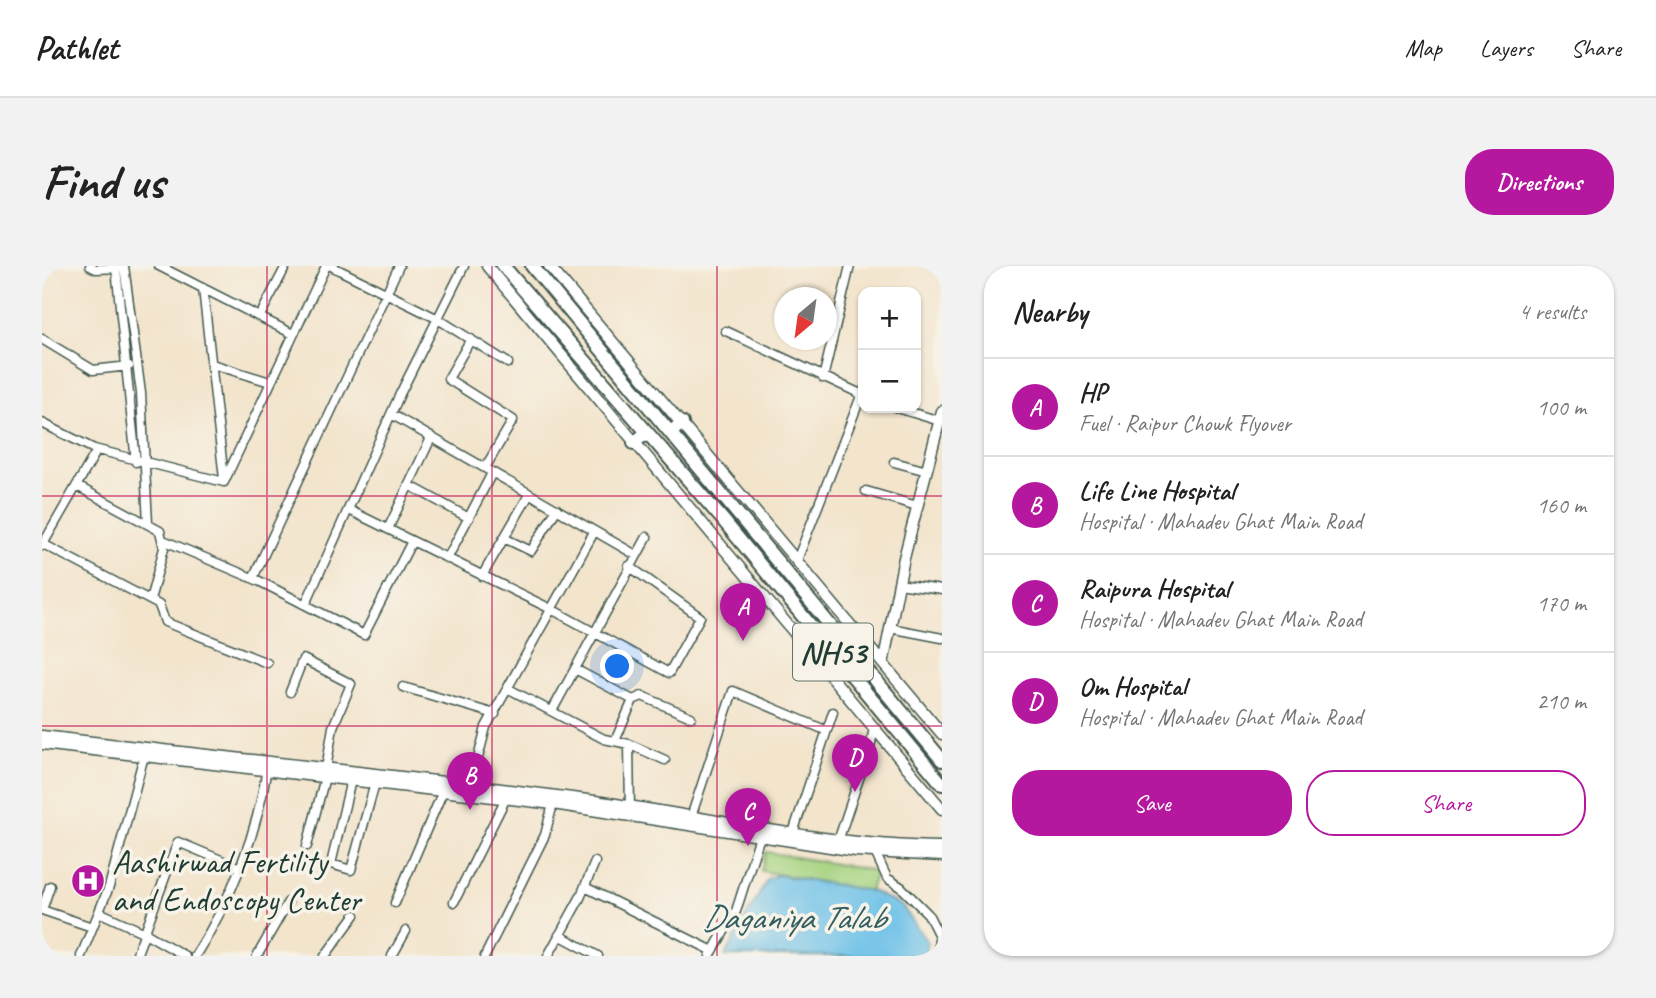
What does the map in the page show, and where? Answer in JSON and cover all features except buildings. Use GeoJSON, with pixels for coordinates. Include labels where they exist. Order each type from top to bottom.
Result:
{"type":"FeatureCollection","features":[{"type":"Feature","properties":{"kind":"highway","name":"NH53"},"geometry":{"type":"LineString","coordinates":[[503,266],[723,520],[942,784]]}},
{"type":"Feature","properties":{"kind":"highway","name":"NH53"},"geometry":{"type":"LineString","coordinates":[[532,266],[942,760]]}},
{"type":"Feature","properties":{"kind":"highway"},"geometry":{"type":"LineString","coordinates":[[671,432],[682,423]]}},
{"type":"Feature","properties":{"kind":"highway"},"geometry":{"type":"LineString","coordinates":[[634,443],[648,432]]}},
{"type":"Feature","properties":{"kind":"street"},"geometry":{"type":"LineString","coordinates":[[90,266],[96,269],[121,267]]}},
{"type":"Feature","properties":{"kind":"street"},"geometry":{"type":"LineString","coordinates":[[159,266],[293,334]]}},
{"type":"Feature","properties":{"kind":"street"},"geometry":{"type":"LineString","coordinates":[[260,316],[285,266]]}},
{"type":"Feature","properties":{"kind":"street"},"geometry":{"type":"LineString","coordinates":[[224,482],[293,334],[329,266],[386,291],[438,319],[508,363]]}},
{"type":"Feature","properties":{"kind":"street"},"geometry":{"type":"LineString","coordinates":[[253,578],[399,266]]}},
{"type":"Feature","properties":{"kind":"street"},"geometry":{"type":"LineString","coordinates":[[306,603],[391,414],[464,266]]}},
{"type":"Feature","properties":{"kind":"street"},"geometry":{"type":"LineString","coordinates":[[487,266],[942,808]]}},
{"type":"Feature","properties":{"kind":"street"},"geometry":{"type":"LineString","coordinates":[[549,266],[942,734]]}},
{"type":"Feature","properties":{"kind":"street"},"geometry":{"type":"LineString","coordinates":[[823,378],[850,266]]}},
{"type":"Feature","properties":{"kind":"street"},"geometry":{"type":"LineString","coordinates":[[121,267],[136,462]]}},
{"type":"Feature","properties":{"kind":"street"},"geometry":{"type":"LineString","coordinates":[[121,267],[137,344],[148,523]]}},
{"type":"Feature","properties":{"kind":"street"},"geometry":{"type":"LineString","coordinates":[[204,288],[224,482]]}},
{"type":"Feature","properties":{"kind":"street"},"geometry":{"type":"LineString","coordinates":[[726,331],[823,378],[858,391]]}},
{"type":"Feature","properties":{"kind":"street"},"geometry":{"type":"LineString","coordinates":[[42,339],[93,370],[128,366]]}},
{"type":"Feature","properties":{"kind":"street"},"geometry":{"type":"LineString","coordinates":[[447,559],[469,518],[513,420],[448,379],[471,340]]}},
{"type":"Feature","properties":{"kind":"street"},"geometry":{"type":"LineString","coordinates":[[212,365],[270,382]]}},
{"type":"Feature","properties":{"kind":"street"},"geometry":{"type":"LineString","coordinates":[[797,560],[858,406]]}},
{"type":"Feature","properties":{"kind":"street"},"geometry":{"type":"LineString","coordinates":[[883,664],[898,584],[941,416],[921,412]]}},
{"type":"Feature","properties":{"kind":"street"},"geometry":{"type":"LineString","coordinates":[[391,414],[636,555]]}},
{"type":"Feature","properties":{"kind":"street"},"geometry":{"type":"LineString","coordinates":[[43,426],[97,450],[136,462],[224,482]]}},
{"type":"Feature","properties":{"kind":"street"},"geometry":{"type":"LineString","coordinates":[[388,529],[431,438]]}},
{"type":"Feature","properties":{"kind":"street"},"geometry":{"type":"LineString","coordinates":[[97,450],[43,545],[159,605],[164,622],[267,663]]}},
{"type":"Feature","properties":{"kind":"street"},"geometry":{"type":"LineString","coordinates":[[894,462],[927,471]]}},
{"type":"Feature","properties":{"kind":"street"},"geometry":{"type":"LineString","coordinates":[[409,485],[469,518]]}},
{"type":"Feature","properties":{"kind":"street"},"geometry":{"type":"LineString","coordinates":[[77,486],[160,531],[164,548],[150,600]]}},
{"type":"Feature","properties":{"kind":"street"},"geometry":{"type":"LineString","coordinates":[[866,491],[917,506]]}},
{"type":"Feature","properties":{"kind":"street"},"geometry":{"type":"LineString","coordinates":[[482,576],[529,495]]}},
{"type":"Feature","properties":{"kind":"street"},"geometry":{"type":"LineString","coordinates":[[504,538],[531,551],[557,509]]}},
{"type":"Feature","properties":{"kind":"street"},"geometry":{"type":"LineString","coordinates":[[349,510],[552,610],[669,673],[700,617],[629,566]]}},
{"type":"Feature","properties":{"kind":"street"},"geometry":{"type":"LineString","coordinates":[[469,790],[476,755],[495,714],[594,533]]}},
{"type":"Feature","properties":{"kind":"street"},"geometry":{"type":"LineString","coordinates":[[552,711],[647,537]]}},
{"type":"Feature","properties":{"kind":"street"},"geometry":{"type":"LineString","coordinates":[[163,540],[306,603],[364,635],[412,541]]}},
{"type":"Feature","properties":{"kind":"street"},"geometry":{"type":"LineString","coordinates":[[898,584],[942,590]]}},
{"type":"Feature","properties":{"kind":"street"},"geometry":{"type":"LineString","coordinates":[[890,628],[942,638]]}},
{"type":"Feature","properties":{"kind":"street"},"geometry":{"type":"LineString","coordinates":[[290,692],[303,659],[351,684],[333,727],[326,773],[307,846]]}},
{"type":"Feature","properties":{"kind":"street"},"geometry":{"type":"LineString","coordinates":[[575,669],[633,699],[642,696],[691,717]]}},
{"type":"Feature","properties":{"kind":"street"},"geometry":{"type":"LineString","coordinates":[[403,687],[495,714]]}},
{"type":"Feature","properties":{"kind":"street"},"geometry":{"type":"LineString","coordinates":[[509,689],[604,739],[629,744],[665,760]]}},
{"type":"Feature","properties":{"kind":"street"},"geometry":{"type":"LineString","coordinates":[[692,814],[733,691],[825,730]]}},
{"type":"Feature","properties":{"kind":"street"},"geometry":{"type":"LineString","coordinates":[[615,741],[633,699]]}},
{"type":"Feature","properties":{"kind":"street"},"geometry":{"type":"LineString","coordinates":[[793,833],[833,712]]}},
{"type":"Feature","properties":{"kind":"street"},"geometry":{"type":"LineString","coordinates":[[838,841],[871,743],[873,727]]}},
{"type":"Feature","properties":{"kind":"street"},"geometry":{"type":"LineString","coordinates":[[42,736],[145,752]]}},
{"type":"Feature","properties":{"kind":"street"},"geometry":{"type":"LineString","coordinates":[[42,744],[145,752],[554,800],[875,852],[942,856]]}},
{"type":"Feature","properties":{"kind":"street"},"geometry":{"type":"LineString","coordinates":[[629,744],[631,811]]}},
{"type":"Feature","properties":{"kind":"street"},"geometry":{"type":"LineString","coordinates":[[81,956],[120,851],[145,752]]}},
{"type":"Feature","properties":{"kind":"street"},"geometry":{"type":"LineString","coordinates":[[195,956],[240,868],[257,815],[267,766]]}},
{"type":"Feature","properties":{"kind":"street"},"geometry":{"type":"LineString","coordinates":[[326,773],[375,783],[443,791],[469,790],[506,798],[554,800]]}},
{"type":"Feature","properties":{"kind":"street"},"geometry":{"type":"LineString","coordinates":[[351,780],[331,864],[351,870],[375,783]]}},
{"type":"Feature","properties":{"kind":"street"},"geometry":{"type":"LineString","coordinates":[[395,903],[443,791]]}},
{"type":"Feature","properties":{"kind":"street"},"geometry":{"type":"LineString","coordinates":[[454,902],[506,798]]}},
{"type":"Feature","properties":{"kind":"street"},"geometry":{"type":"LineString","coordinates":[[485,956],[526,877],[548,826],[554,800]]}},
{"type":"Feature","properties":{"kind":"street"},"geometry":{"type":"LineString","coordinates":[[631,811],[692,814],[761,832],[793,833],[838,841],[942,847]]}},
{"type":"Feature","properties":{"kind":"street"},"geometry":{"type":"LineString","coordinates":[[585,887],[711,953],[736,911],[761,832]]}},
{"type":"Feature","properties":{"kind":"street"},"geometry":{"type":"LineString","coordinates":[[136,956],[178,842],[240,868]]}},
{"type":"Feature","properties":{"kind":"street"},"geometry":{"type":"LineString","coordinates":[[875,852],[887,878],[928,914],[939,936],[938,956]]}},
{"type":"Feature","properties":{"kind":"street"},"geometry":{"type":"LineString","coordinates":[[548,956],[585,887],[595,862]]}},
{"type":"Feature","properties":{"kind":"street"},"geometry":{"type":"LineString","coordinates":[[50,886],[42,910],[92,927]]}},
{"type":"Feature","properties":{"kind":"street"},"geometry":{"type":"LineString","coordinates":[[257,956],[288,902]]}},
{"type":"Feature","properties":{"kind":"street"},"geometry":{"type":"LineString","coordinates":[[99,912],[145,933],[185,956]]}},
{"type":"Feature","properties":{"kind":"street"},"geometry":{"type":"LineString","coordinates":[[325,956],[355,915]]}},
{"type":"Feature","properties":{"kind":"street"},"geometry":{"type":"LineString","coordinates":[[392,956],[406,931]]}},
{"type":"Feature","properties":{"kind":"street"},"geometry":{"type":"LineString","coordinates":[[559,935],[598,956]]}},
{"type":"Feature","properties":{"kind":"green space"},"geometry":{"type":"Polygon","coordinates":[[[766,852],[876,871],[870,891],[761,871],[766,852]]]}},
{"type":"Feature","properties":{"kind":"water","name":"Daganiya Talab"},"geometry":{"type":"Polygon","coordinates":[[[778,875],[871,891],[902,906],[927,942],[925,956],[725,956],[768,878],[778,875]]]}},
{"type":"Feature","properties":{"kind":"place","name":"HP"},"geometry":{"type":"Point","coordinates":[743,641]}},
{"type":"Feature","properties":{"kind":"place","name":"Om Hospital"},"geometry":{"type":"Point","coordinates":[855,792]}},
{"type":"Feature","properties":{"kind":"place","name":"Life Line Hospital"},"geometry":{"type":"Point","coordinates":[470,810]}},
{"type":"Feature","properties":{"kind":"place","name":"Raipura Hospital"},"geometry":{"type":"Point","coordinates":[748,846]}},
{"type":"Feature","properties":{"kind":"place","name":"Aashirwad Fertility and Endoscopy Center"},"geometry":{"type":"Point","coordinates":[88,881]}}]}
